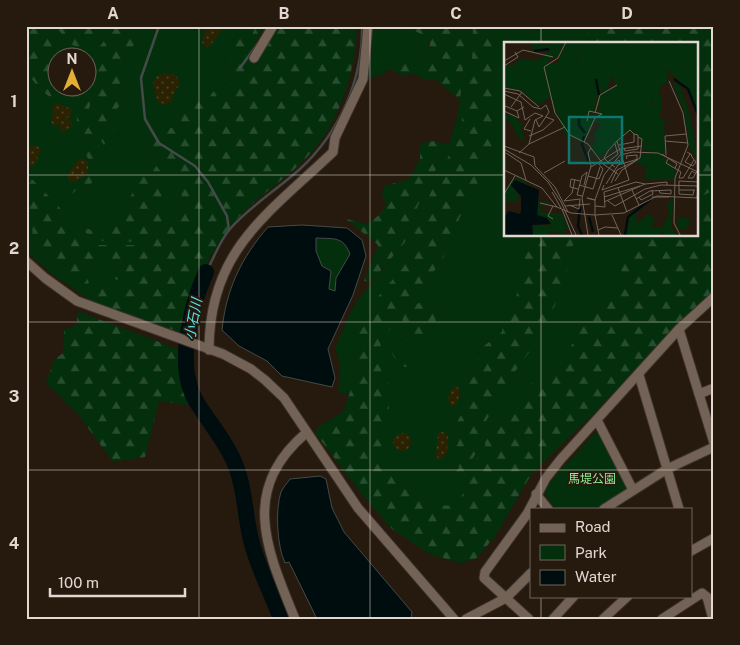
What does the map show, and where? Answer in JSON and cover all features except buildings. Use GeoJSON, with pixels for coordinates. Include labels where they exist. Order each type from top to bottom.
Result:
{"type":"FeatureCollection","features":[{"type":"Feature","properties":{"kind":"street"},"geometry":{"type":"LineString","coordinates":[[254,58],[273,26]]}},
{"type":"Feature","properties":{"kind":"street"},"geometry":{"type":"LineString","coordinates":[[209,350],[209,325],[214,298],[229,259],[260,219],[333,152],[335,138],[363,79],[368,26]]}},
{"type":"Feature","properties":{"kind":"street"},"geometry":{"type":"LineString","coordinates":[[26,261],[45,278],[77,301],[237,361],[266,380],[284,398],[358,508],[454,619]]}},
{"type":"Feature","properties":{"kind":"street"},"geometry":{"type":"LineString","coordinates":[[529,619],[484,576],[527,514],[536,494],[561,459],[679,329],[714,297]]}},
{"type":"Feature","properties":{"kind":"street"},"geometry":{"type":"LineString","coordinates":[[679,329],[714,443]]}},
{"type":"Feature","properties":{"kind":"street"},"geometry":{"type":"LineString","coordinates":[[639,375],[679,508]]}},
{"type":"Feature","properties":{"kind":"street"},"geometry":{"type":"LineString","coordinates":[[699,394],[714,388]]}},
{"type":"Feature","properties":{"kind":"street"},"geometry":{"type":"LineString","coordinates":[[597,420],[632,490]]}},
{"type":"Feature","properties":{"kind":"street"},"geometry":{"type":"LineString","coordinates":[[295,619],[270,554],[265,506],[270,479],[276,468],[296,442],[306,433]]}},
{"type":"Feature","properties":{"kind":"street"},"geometry":{"type":"LineString","coordinates":[[605,508],[667,468],[714,448]]}},
{"type":"Feature","properties":{"kind":"street"},"geometry":{"type":"LineString","coordinates":[[536,494],[547,508]]}},
{"type":"Feature","properties":{"kind":"street"},"geometry":{"type":"LineString","coordinates":[[692,550],[714,538]]}},
{"type":"Feature","properties":{"kind":"street"},"geometry":{"type":"LineString","coordinates":[[466,619],[506,598],[530,574]]}},
{"type":"Feature","properties":{"kind":"street"},"geometry":{"type":"LineString","coordinates":[[662,619],[702,593],[707,597],[713,619]]}},
{"type":"Feature","properties":{"kind":"street"},"geometry":{"type":"LineString","coordinates":[[552,619],[572,598]]}},
{"type":"Feature","properties":{"kind":"street"},"geometry":{"type":"LineString","coordinates":[[603,619],[626,598]]}},
{"type":"Feature","properties":{"kind":"green space"},"geometry":{"type":"Polygon","coordinates":[[[26,26],[265,26],[248,56],[224,235],[209,259],[198,282],[190,307],[185,334],[93,302],[53,275],[26,251],[26,26]]]}},
{"type":"Feature","properties":{"kind":"green space"},"geometry":{"type":"Polygon","coordinates":[[[26,26],[51,26],[70,48],[48,48],[48,96],[33,81],[26,69],[26,26]]]}},
{"type":"Feature","properties":{"kind":"green space"},"geometry":{"type":"Polygon","coordinates":[[[56,26],[98,29],[111,26],[96,41],[83,48],[70,43],[56,26]]]}},
{"type":"Feature","properties":{"kind":"green space"},"geometry":{"type":"Polygon","coordinates":[[[116,26],[143,26],[143,28],[137,31],[135,44],[115,70],[121,84],[121,104],[115,111],[116,127],[104,145],[90,124],[96,98],[98,98],[98,49],[116,26]]]}},
{"type":"Feature","properties":{"kind":"green space"},"geometry":{"type":"Polygon","coordinates":[[[256,26],[265,26],[248,55],[257,61],[277,26],[357,26],[348,84],[333,120],[323,137],[298,166],[249,207],[221,240],[197,284],[185,334],[93,302],[78,291],[100,289],[125,282],[145,269],[152,260],[155,250],[145,241],[101,241],[87,234],[82,227],[101,233],[109,232],[132,194],[134,172],[147,160],[159,169],[164,179],[167,194],[165,213],[179,214],[182,199],[176,173],[152,148],[150,136],[155,131],[180,126],[182,111],[190,102],[208,99],[213,92],[227,88],[233,79],[229,51],[233,41],[252,35],[256,26]]]}},
{"type":"Feature","properties":{"kind":"green space"},"geometry":{"type":"Polygon","coordinates":[[[371,26],[410,26],[413,30],[428,38],[429,55],[426,61],[417,64],[389,65],[389,69],[381,75],[364,79],[371,26]]]}},
{"type":"Feature","properties":{"kind":"green space"},"geometry":{"type":"Polygon","coordinates":[[[410,26],[467,26],[460,100],[436,80],[423,79],[415,74],[402,75],[389,69],[389,65],[417,64],[426,61],[430,44],[428,38],[413,30],[410,26]]]}},
{"type":"Feature","properties":{"kind":"green space"},"geometry":{"type":"Polygon","coordinates":[[[467,26],[714,26],[714,292],[674,328],[594,413],[532,473],[495,536],[477,558],[460,563],[430,554],[393,530],[365,498],[316,434],[317,428],[344,411],[349,395],[338,392],[340,370],[335,348],[349,315],[359,298],[405,242],[412,218],[448,145],[456,122],[467,26]]]}},
{"type":"Feature","properties":{"kind":"green space"},"geometry":{"type":"Polygon","coordinates":[[[473,26],[496,26],[492,56],[497,70],[496,132],[491,153],[474,191],[464,207],[441,263],[396,315],[390,329],[381,340],[380,355],[387,371],[389,410],[386,421],[384,461],[394,472],[402,487],[421,500],[436,506],[455,505],[462,496],[470,469],[485,446],[486,430],[493,419],[512,411],[531,384],[548,376],[559,367],[569,365],[571,356],[568,351],[587,320],[619,290],[622,263],[626,253],[633,245],[653,237],[698,236],[698,202],[714,195],[714,292],[674,328],[594,413],[532,473],[495,536],[477,558],[460,563],[430,554],[393,530],[365,498],[316,434],[317,428],[344,411],[354,379],[355,346],[361,324],[370,306],[405,265],[417,221],[453,147],[461,126],[472,61],[473,26]]]}},
{"type":"Feature","properties":{"kind":"green space"},"geometry":{"type":"Polygon","coordinates":[[[590,26],[714,26],[714,190],[698,198],[698,42],[585,42],[590,26]]]}},
{"type":"Feature","properties":{"kind":"green space"},"geometry":{"type":"Polygon","coordinates":[[[66,98],[91,98],[86,123],[99,145],[98,175],[92,183],[79,188],[67,198],[64,196],[64,191],[88,175],[91,164],[75,135],[77,118],[74,105],[66,98]]]}},
{"type":"Feature","properties":{"kind":"green space"},"geometry":{"type":"Polygon","coordinates":[[[436,141],[448,145],[412,218],[405,242],[371,282],[364,281],[378,245],[346,219],[366,224],[379,215],[386,202],[382,194],[384,186],[409,179],[420,159],[420,146],[424,142],[436,141]]]}},
{"type":"Feature","properties":{"kind":"green space"},"geometry":{"type":"Polygon","coordinates":[[[26,173],[62,210],[69,224],[96,245],[143,245],[148,247],[149,253],[144,264],[117,280],[109,275],[109,267],[99,261],[95,261],[86,276],[89,283],[83,286],[55,272],[37,251],[33,241],[32,222],[26,213],[26,173]]]}},
{"type":"Feature","properties":{"kind":"green space"},"geometry":{"type":"Polygon","coordinates":[[[539,236],[577,236],[569,255],[568,266],[555,305],[533,347],[509,380],[485,423],[482,443],[467,468],[463,481],[452,480],[452,475],[459,468],[457,463],[452,462],[451,455],[458,442],[457,422],[467,405],[465,386],[484,346],[502,332],[503,320],[515,303],[526,250],[530,243],[537,241],[539,236]]]}},
{"type":"Feature","properties":{"kind":"green space"},"geometry":{"type":"Polygon","coordinates":[[[316,238],[337,239],[344,244],[350,254],[336,278],[335,291],[329,289],[331,271],[322,266],[316,251],[316,238]]]}},
{"type":"Feature","properties":{"kind":"green space"},"geometry":{"type":"Polygon","coordinates":[[[427,302],[435,310],[436,330],[418,343],[411,345],[402,333],[403,319],[411,307],[418,303],[427,302]]]}},
{"type":"Feature","properties":{"kind":"green space"},"geometry":{"type":"Polygon","coordinates":[[[77,311],[183,351],[188,391],[187,405],[159,401],[145,457],[113,462],[78,414],[46,383],[54,360],[63,353],[64,330],[77,324],[77,311]]]}},
{"type":"Feature","properties":{"kind":"green space"},"geometry":{"type":"Polygon","coordinates":[[[393,344],[397,344],[413,360],[415,366],[405,367],[398,362],[391,350],[393,344]]]}},
{"type":"Feature","properties":{"kind":"green space","name":"馬堤公園"},"geometry":{"type":"Polygon","coordinates":[[[595,433],[600,434],[629,487],[599,508],[554,508],[542,490],[595,433]]]}},
{"type":"Feature","properties":{"kind":"sand"},"geometry":{"type":"Polygon","coordinates":[[[206,26],[219,26],[222,29],[211,45],[207,47],[202,43],[206,26]]]}},
{"type":"Feature","properties":{"kind":"sand"},"geometry":{"type":"Polygon","coordinates":[[[165,73],[176,75],[180,85],[175,90],[171,102],[165,105],[157,101],[153,83],[157,76],[165,73]]]}},
{"type":"Feature","properties":{"kind":"sand"},"geometry":{"type":"Polygon","coordinates":[[[57,103],[71,109],[71,117],[65,118],[71,121],[72,125],[66,131],[61,131],[59,123],[55,127],[51,122],[51,116],[54,114],[52,108],[57,103]]]}},
{"type":"Feature","properties":{"kind":"sand"},"geometry":{"type":"Polygon","coordinates":[[[35,145],[40,148],[41,152],[33,166],[28,167],[26,157],[31,147],[35,145]]]}},
{"type":"Feature","properties":{"kind":"sand"},"geometry":{"type":"Polygon","coordinates":[[[80,158],[88,162],[88,173],[78,180],[69,182],[68,174],[80,158]]]}},
{"type":"Feature","properties":{"kind":"sand"},"geometry":{"type":"Polygon","coordinates":[[[455,386],[459,388],[459,398],[454,406],[451,406],[449,395],[455,386]]]}},
{"type":"Feature","properties":{"kind":"sand"},"geometry":{"type":"Polygon","coordinates":[[[441,431],[448,435],[447,453],[440,460],[436,456],[438,434],[441,431]]]}},
{"type":"Feature","properties":{"kind":"sand"},"geometry":{"type":"Polygon","coordinates":[[[402,433],[408,436],[411,442],[408,448],[402,451],[396,448],[393,442],[396,436],[402,433]]]}},
{"type":"Feature","properties":{"kind":"water"},"geometry":{"type":"Polygon","coordinates":[[[302,225],[347,228],[362,240],[366,256],[353,295],[328,349],[335,378],[332,387],[282,376],[267,361],[239,346],[222,330],[227,301],[236,275],[258,239],[268,227],[302,225]],[[316,238],[316,251],[322,266],[331,271],[329,289],[335,291],[336,278],[350,254],[341,241],[316,238]]]}},
{"type":"Feature","properties":{"kind":"water"},"geometry":{"type":"Polygon","coordinates":[[[320,476],[326,479],[332,508],[344,532],[412,612],[411,619],[317,619],[289,562],[285,563],[282,556],[278,508],[281,492],[290,479],[320,476]]]}},
{"type":"Feature","properties":{"kind":"waterway"},"geometry":{"type":"LineString","coordinates":[[159,26],[141,78],[145,119],[159,143],[195,166],[208,182],[227,216],[229,230]]}},
{"type":"Feature","properties":{"kind":"waterway","name":"小石川"},"geometry":{"type":"LineString","coordinates":[[206,272],[226,233],[246,213],[300,169],[314,155],[337,122],[346,104],[358,66],[362,26]]}},
{"type":"Feature","properties":{"kind":"waterway"},"geometry":{"type":"LineString","coordinates":[[240,68],[258,43]]}},
{"type":"Feature","properties":{"kind":"waterway","name":"小石川"},"geometry":{"type":"LineString","coordinates":[[206,272],[195,302],[188,336],[186,354],[190,387],[196,401],[229,451],[237,469],[252,544],[281,619]]}}]}
